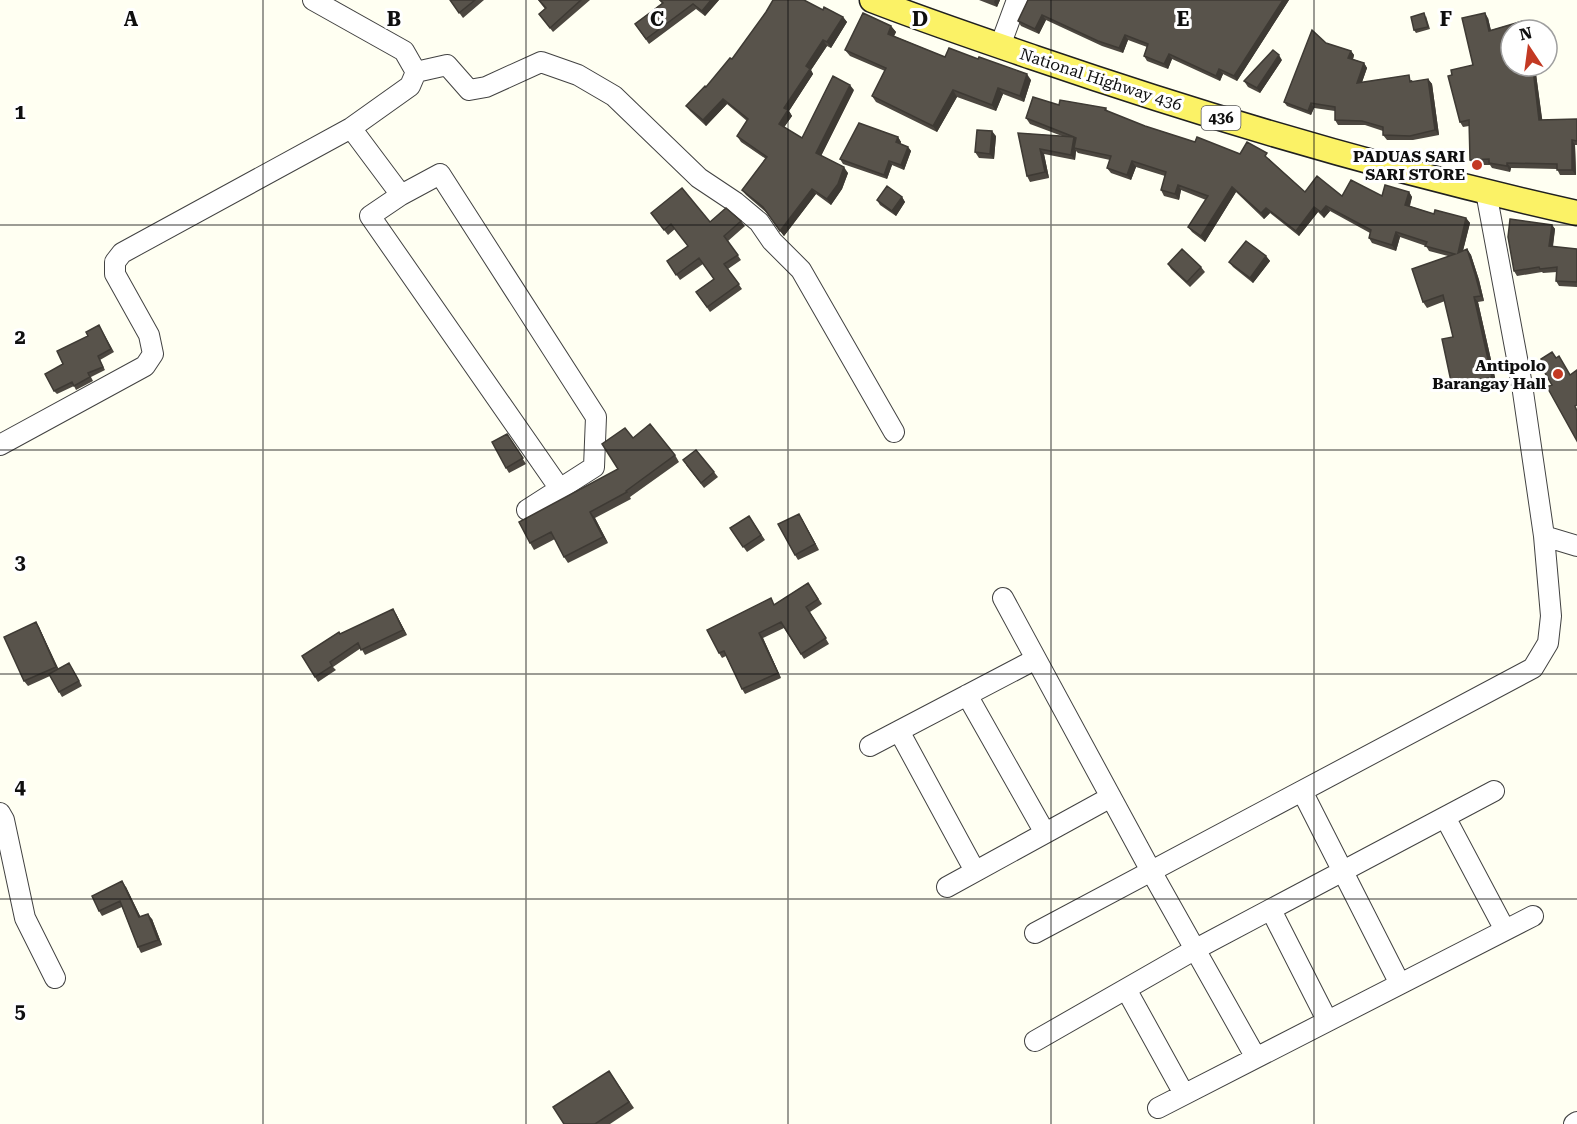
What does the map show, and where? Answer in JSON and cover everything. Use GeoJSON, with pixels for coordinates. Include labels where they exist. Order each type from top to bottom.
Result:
{"type":"FeatureCollection","features":[{"type":"Feature","properties":{"kind":"main road","name":"National Highway 436"},"geometry":{"type":"LineString","coordinates":[[872,0],[940,27],[1136,93],[1371,163],[1577,213]]}},
{"type":"Feature","properties":{"kind":"street"},"geometry":{"type":"LineString","coordinates":[[313,0],[404,51],[416,72]]}},
{"type":"Feature","properties":{"kind":"street"},"geometry":{"type":"LineString","coordinates":[[1000,46],[1017,0]]}},
{"type":"Feature","properties":{"kind":"street"},"geometry":{"type":"LineString","coordinates":[[416,72],[447,65],[469,90],[486,87],[541,62],[578,75],[614,96],[699,178],[735,202],[759,222],[772,241],[801,270],[894,432]]}},
{"type":"Feature","properties":{"kind":"street"},"geometry":{"type":"LineString","coordinates":[[0,445],[145,366],[153,354],[149,335],[115,274],[115,262],[122,253],[351,128],[410,86],[416,72]]}},
{"type":"Feature","properties":{"kind":"street"},"geometry":{"type":"LineString","coordinates":[[351,128],[401,195]]}},
{"type":"Feature","properties":{"kind":"street"},"geometry":{"type":"LineString","coordinates":[[527,510],[560,489],[594,467],[596,417],[440,174],[401,195],[370,216],[560,489]]}},
{"type":"Feature","properties":{"kind":"street"},"geometry":{"type":"LineString","coordinates":[[1035,933],[1533,668],[1548,643],[1551,616],[1544,536],[1522,385],[1486,192]]}},
{"type":"Feature","properties":{"kind":"street"},"geometry":{"type":"LineString","coordinates":[[1544,536],[1577,546]]}},
{"type":"Feature","properties":{"kind":"street"},"geometry":{"type":"LineString","coordinates":[[1003,598],[1194,950],[1255,1056]]}},
{"type":"Feature","properties":{"kind":"street"},"geometry":{"type":"LineString","coordinates":[[870,746],[1036,658]]}},
{"type":"Feature","properties":{"kind":"street"},"geometry":{"type":"LineString","coordinates":[[967,695],[1045,833]]}},
{"type":"Feature","properties":{"kind":"street"},"geometry":{"type":"LineString","coordinates":[[899,731],[975,871]]}},
{"type":"Feature","properties":{"kind":"street"},"geometry":{"type":"LineString","coordinates":[[1302,791],[1400,984]]}},
{"type":"Feature","properties":{"kind":"street"},"geometry":{"type":"LineString","coordinates":[[1035,1041],[1194,950],[1494,791]]}},
{"type":"Feature","properties":{"kind":"street"},"geometry":{"type":"LineString","coordinates":[[948,887],[1111,797]]}},
{"type":"Feature","properties":{"kind":"street"},"geometry":{"type":"LineString","coordinates":[[0,813],[4,820],[25,918],[55,978]]}},
{"type":"Feature","properties":{"kind":"street"},"geometry":{"type":"LineString","coordinates":[[1445,817],[1505,930]]}},
{"type":"Feature","properties":{"kind":"street"},"geometry":{"type":"LineString","coordinates":[[1270,910],[1327,1020]]}},
{"type":"Feature","properties":{"kind":"street"},"geometry":{"type":"LineString","coordinates":[[1158,1108],[1255,1056],[1533,916]]}},
{"type":"Feature","properties":{"kind":"street"},"geometry":{"type":"LineString","coordinates":[[1126,989],[1184,1094]]}},
{"type":"Feature","properties":{"kind":"building"},"geometry":{"type":"Polygon","coordinates":[[[450,0],[475,0],[459,13],[450,0]]]}},
{"type":"Feature","properties":{"kind":"building"},"geometry":{"type":"Polygon","coordinates":[[[539,0],[581,0],[550,28],[539,14],[546,8],[539,0]]]}},
{"type":"Feature","properties":{"kind":"building"},"geometry":{"type":"Polygon","coordinates":[[[660,0],[711,0],[702,11],[693,4],[646,39],[635,24],[663,3],[660,0]]]}},
{"type":"Feature","properties":{"kind":"building"},"geometry":{"type":"Polygon","coordinates":[[[773,0],[804,0],[843,17],[827,42],[823,40],[806,66],[810,69],[784,108],[788,110],[779,124],[802,138],[833,76],[850,85],[816,153],[844,167],[838,184],[827,199],[812,189],[780,231],[763,207],[742,190],[767,157],[737,136],[748,119],[723,99],[703,120],[686,106],[706,87],[730,58],[732,59],[773,0]]]}},
{"type":"Feature","properties":{"kind":"building"},"geometry":{"type":"Polygon","coordinates":[[[1028,0],[1283,0],[1234,76],[1219,69],[1216,76],[1169,54],[1164,64],[1144,56],[1148,44],[1125,35],[1119,48],[1098,41],[1042,15],[1035,29],[1018,21],[1028,0]]]}},
{"type":"Feature","properties":{"kind":"building"},"geometry":{"type":"Polygon","coordinates":[[[863,13],[891,26],[888,34],[945,57],[949,48],[1027,74],[1020,96],[998,88],[992,105],[953,90],[933,126],[872,96],[886,68],[845,50],[863,13]]]}},
{"type":"Feature","properties":{"kind":"building"},"geometry":{"type":"Polygon","coordinates":[[[1424,13],[1428,27],[1414,30],[1411,17],[1424,13]]]}},
{"type":"Feature","properties":{"kind":"building"},"geometry":{"type":"Polygon","coordinates":[[[1485,13],[1489,31],[1499,28],[1499,78],[1534,78],[1539,120],[1577,119],[1577,141],[1572,140],[1572,170],[1557,170],[1557,164],[1507,163],[1507,166],[1489,163],[1489,159],[1470,160],[1469,120],[1460,122],[1448,76],[1452,75],[1451,70],[1473,65],[1462,18],[1485,13]]]}},
{"type":"Feature","properties":{"kind":"building"},"geometry":{"type":"Polygon","coordinates":[[[1312,30],[1326,43],[1351,51],[1348,58],[1364,63],[1357,83],[1409,75],[1410,82],[1428,79],[1435,130],[1410,136],[1383,135],[1383,127],[1362,121],[1335,120],[1335,107],[1311,103],[1308,111],[1284,102],[1312,30]]]}},
{"type":"Feature","properties":{"kind":"building"},"geometry":{"type":"Polygon","coordinates":[[[1273,50],[1279,55],[1257,88],[1244,81],[1273,50]]]}},
{"type":"Feature","properties":{"kind":"building"},"geometry":{"type":"Polygon","coordinates":[[[1033,97],[1059,105],[1060,100],[1106,108],[1105,110],[1145,126],[1195,142],[1197,137],[1240,154],[1247,142],[1267,153],[1265,156],[1305,192],[1317,176],[1342,196],[1351,180],[1382,196],[1385,185],[1409,192],[1405,205],[1434,214],[1435,210],[1466,218],[1458,253],[1467,249],[1475,274],[1481,296],[1474,297],[1492,377],[1452,386],[1442,339],[1453,337],[1443,295],[1423,302],[1412,269],[1455,254],[1425,246],[1427,242],[1396,232],[1392,245],[1369,238],[1371,230],[1326,206],[1321,212],[1314,207],[1296,231],[1266,208],[1261,213],[1232,187],[1201,236],[1188,227],[1208,196],[1178,185],[1175,194],[1161,190],[1166,172],[1132,161],[1127,175],[1107,168],[1111,156],[1074,148],[1076,138],[1026,118],[1033,97]]]}},
{"type":"Feature","properties":{"kind":"building"},"geometry":{"type":"Polygon","coordinates":[[[859,123],[898,137],[896,142],[908,147],[901,165],[889,161],[884,175],[840,159],[859,123]]]}},
{"type":"Feature","properties":{"kind":"building"},"geometry":{"type":"Polygon","coordinates":[[[977,130],[992,131],[990,154],[975,152],[977,130]]]}},
{"type":"Feature","properties":{"kind":"building"},"geometry":{"type":"Polygon","coordinates":[[[1018,133],[1074,137],[1071,155],[1040,149],[1045,172],[1027,176],[1018,133]]]}},
{"type":"Feature","properties":{"kind":"building"},"geometry":{"type":"Polygon","coordinates":[[[887,186],[902,197],[892,211],[877,200],[887,186]]]}},
{"type":"Feature","properties":{"kind":"building"},"geometry":{"type":"Polygon","coordinates":[[[682,188],[710,222],[726,208],[741,221],[724,236],[738,255],[724,264],[739,284],[707,307],[696,292],[714,279],[699,258],[676,275],[667,261],[688,246],[671,224],[664,230],[651,213],[682,188]]]}},
{"type":"Feature","properties":{"kind":"building"},"geometry":{"type":"Polygon","coordinates":[[[1510,219],[1552,225],[1549,246],[1577,249],[1577,282],[1556,281],[1557,267],[1514,271],[1508,237],[1510,219]]]}},
{"type":"Feature","properties":{"kind":"building"},"geometry":{"type":"Polygon","coordinates":[[[1246,241],[1266,256],[1250,278],[1229,262],[1246,241]]]}},
{"type":"Feature","properties":{"kind":"building"},"geometry":{"type":"Polygon","coordinates":[[[1182,249],[1201,267],[1187,282],[1168,264],[1182,249]]]}},
{"type":"Feature","properties":{"kind":"building"},"geometry":{"type":"Polygon","coordinates":[[[99,325],[111,349],[98,356],[103,367],[88,373],[90,377],[74,386],[72,382],[54,391],[45,374],[63,364],[57,351],[88,336],[86,332],[99,325]]]}},
{"type":"Feature","properties":{"kind":"building"},"geometry":{"type":"Polygon","coordinates":[[[1552,352],[1556,358],[1559,356],[1570,375],[1577,370],[1577,405],[1575,406],[1577,441],[1547,387],[1552,385],[1541,366],[1544,364],[1541,359],[1552,352]]]}},
{"type":"Feature","properties":{"kind":"building"},"geometry":{"type":"Polygon","coordinates":[[[650,424],[675,455],[627,492],[590,512],[603,537],[564,557],[551,532],[530,543],[519,522],[618,469],[602,444],[625,428],[633,438],[650,424]]]}},
{"type":"Feature","properties":{"kind":"building"},"geometry":{"type":"Polygon","coordinates":[[[507,434],[523,458],[506,468],[492,442],[507,434]]]}},
{"type":"Feature","properties":{"kind":"building"},"geometry":{"type":"Polygon","coordinates":[[[696,450],[714,472],[701,483],[683,460],[696,450]]]}},
{"type":"Feature","properties":{"kind":"building"},"geometry":{"type":"Polygon","coordinates":[[[799,514],[815,544],[795,555],[778,524],[799,514]]]}},
{"type":"Feature","properties":{"kind":"building"},"geometry":{"type":"Polygon","coordinates":[[[749,516],[761,535],[743,547],[730,528],[749,516]]]}},
{"type":"Feature","properties":{"kind":"building"},"geometry":{"type":"Polygon","coordinates":[[[808,583],[818,599],[806,607],[826,638],[801,654],[781,622],[759,633],[778,673],[742,689],[724,651],[719,653],[707,630],[771,598],[774,605],[808,583]]]}},
{"type":"Feature","properties":{"kind":"building"},"geometry":{"type":"Polygon","coordinates":[[[393,609],[403,630],[361,650],[358,643],[330,662],[332,666],[315,677],[302,656],[339,632],[340,634],[393,609]]]}},
{"type":"Feature","properties":{"kind":"building"},"geometry":{"type":"Polygon","coordinates":[[[36,622],[56,667],[24,681],[4,637],[36,622]]]}},
{"type":"Feature","properties":{"kind":"building"},"geometry":{"type":"Polygon","coordinates":[[[69,663],[79,681],[59,692],[49,674],[69,663]]]}},
{"type":"Feature","properties":{"kind":"building"},"geometry":{"type":"Polygon","coordinates":[[[122,881],[139,917],[148,914],[158,940],[138,947],[120,901],[99,911],[92,896],[122,881]]]}},
{"type":"Feature","properties":{"kind":"building"},"geometry":{"type":"Polygon","coordinates":[[[609,1071],[629,1102],[595,1124],[564,1124],[553,1107],[609,1071]]]}},
{"type":"Feature","properties":{"kind":"place","name":"PADUAS SARI SARI STORE"},"geometry":{"type":"Point","coordinates":[1477,165]}},
{"type":"Feature","properties":{"kind":"place","name":"Antipolo Barangay Hall"},"geometry":{"type":"Point","coordinates":[1558,374]}}]}
